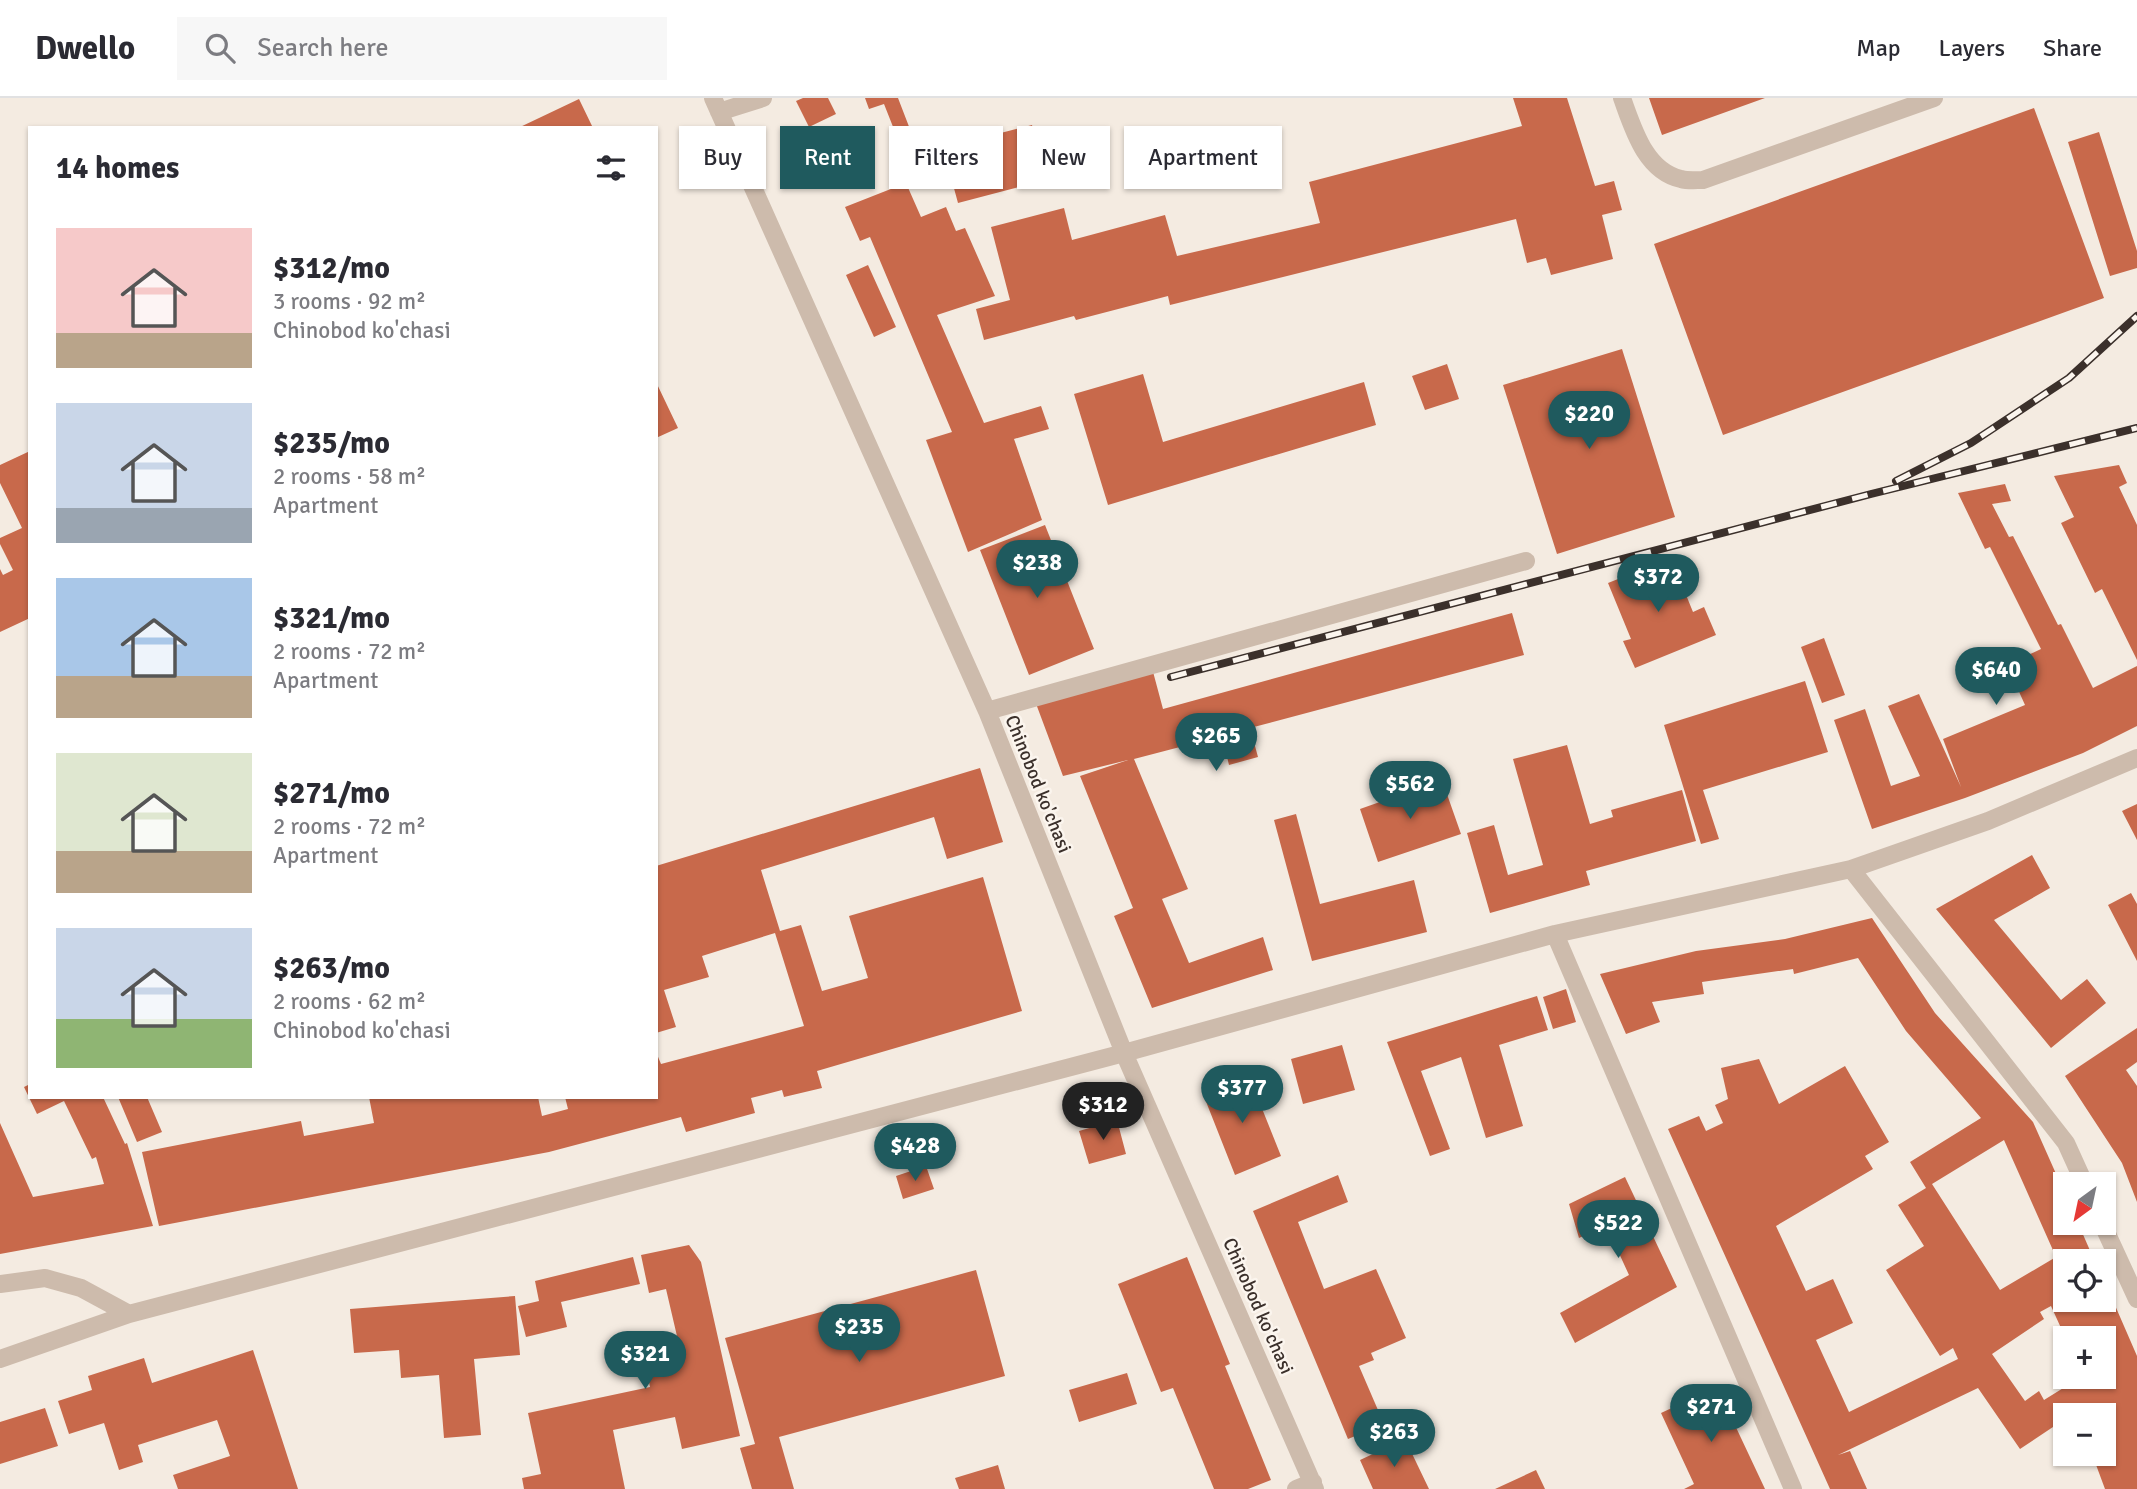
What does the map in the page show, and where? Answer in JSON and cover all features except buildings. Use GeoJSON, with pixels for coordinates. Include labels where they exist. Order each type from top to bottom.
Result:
{"type":"FeatureCollection","features":[{"type":"Feature","properties":{"kind":"street"},"geometry":{"type":"LineString","coordinates":[[716,105],[763,98]]}},
{"type":"Feature","properties":{"kind":"street"},"geometry":{"type":"LineString","coordinates":[[1622,98],[1639,143],[1648,157],[1680,179],[1703,180],[1934,98]]}},
{"type":"Feature","properties":{"kind":"street","name":"Chinobod ko'chasi"},"geometry":{"type":"LineString","coordinates":[[716,105],[987,711],[1124,1053],[1308,1487]]}},
{"type":"Feature","properties":{"kind":"street"},"geometry":{"type":"LineString","coordinates":[[987,711],[1526,561]]}},
{"type":"Feature","properties":{"kind":"street"},"geometry":{"type":"LineString","coordinates":[[0,1359],[129,1314],[1124,1053],[1555,934],[1851,869],[1988,821],[2137,758]]}},
{"type":"Feature","properties":{"kind":"street"},"geometry":{"type":"LineString","coordinates":[[1851,869],[2066,1143],[2079,1172]]}},
{"type":"Feature","properties":{"kind":"street"},"geometry":{"type":"LineString","coordinates":[[1555,934],[1793,1489]]}},
{"type":"Feature","properties":{"kind":"street"},"geometry":{"type":"LineString","coordinates":[[2108,1236],[2137,1299]]}},
{"type":"Feature","properties":{"kind":"street"},"geometry":{"type":"LineString","coordinates":[[0,1284],[45,1278],[81,1288],[129,1314]]}},
{"type":"Feature","properties":{"kind":"railway"},"geometry":{"type":"LineString","coordinates":[[1896,481],[1971,443],[2069,378],[2137,316]]}},
{"type":"Feature","properties":{"kind":"railway"},"geometry":{"type":"LineString","coordinates":[[1171,677],[1871,494],[2137,428]]}}]}
